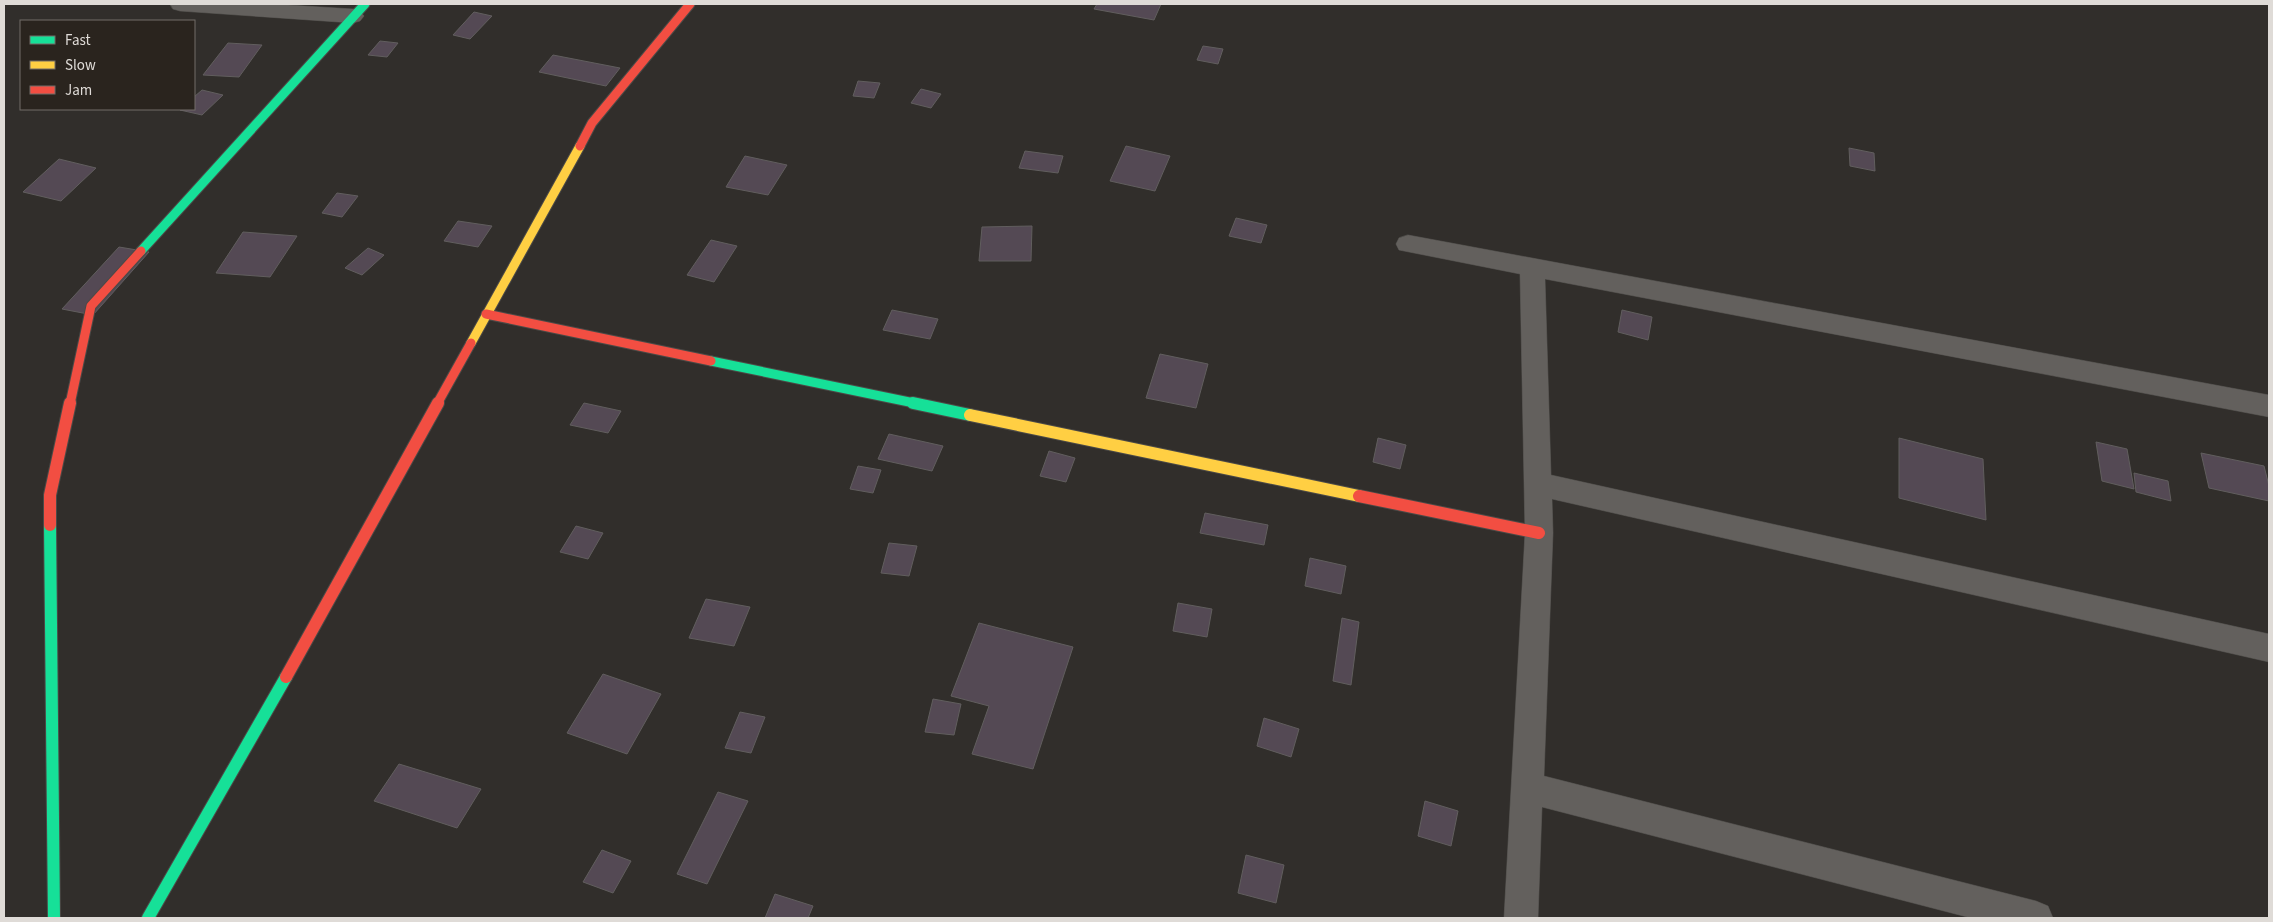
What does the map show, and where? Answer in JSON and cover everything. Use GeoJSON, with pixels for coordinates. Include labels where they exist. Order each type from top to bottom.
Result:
{"type":"FeatureCollection","features":[{"type":"Feature","properties":{"kind":"street"},"geometry":{"type":"LineString","coordinates":[[180,4],[359,10]]}},
{"type":"Feature","properties":{"kind":"street"},"geometry":{"type":"LineString","coordinates":[[148,918],[300,654],[592,123],[690,4]]}},
{"type":"Feature","properties":{"kind":"street"},"geometry":{"type":"LineString","coordinates":[[54,918],[50,495],[91,306],[359,10]]}},
{"type":"Feature","properties":{"kind":"street"},"geometry":{"type":"LineString","coordinates":[[1408,244],[2269,406]]}},
{"type":"Feature","properties":{"kind":"street"},"geometry":{"type":"LineString","coordinates":[[1521,918],[1539,533],[1532,267]]}},
{"type":"Feature","properties":{"kind":"street"},"geometry":{"type":"LineString","coordinates":[[486,314],[1539,533]]}},
{"type":"Feature","properties":{"kind":"street"},"geometry":{"type":"LineString","coordinates":[[1538,484],[2269,648]]}},
{"type":"Feature","properties":{"kind":"street"},"geometry":{"type":"LineString","coordinates":[[1528,788],[2036,918]]}},
{"type":"Feature","properties":{"kind":"building"},"geometry":{"type":"Polygon","coordinates":[[[1097,4],[1161,4],[1154,20],[1094,9],[1097,4]]]}},
{"type":"Feature","properties":{"kind":"building"},"geometry":{"type":"Polygon","coordinates":[[[474,12],[492,16],[470,39],[453,35],[474,12]]]}},
{"type":"Feature","properties":{"kind":"building"},"geometry":{"type":"Polygon","coordinates":[[[380,41],[398,43],[387,57],[368,55],[380,41]]]}},
{"type":"Feature","properties":{"kind":"building"},"geometry":{"type":"Polygon","coordinates":[[[228,43],[262,45],[239,77],[203,75],[228,43]]]}},
{"type":"Feature","properties":{"kind":"building"},"geometry":{"type":"Polygon","coordinates":[[[1203,46],[1223,49],[1218,64],[1197,60],[1203,46]]]}},
{"type":"Feature","properties":{"kind":"building"},"geometry":{"type":"Polygon","coordinates":[[[553,55],[620,68],[606,86],[539,72],[553,55]]]}},
{"type":"Feature","properties":{"kind":"building"},"geometry":{"type":"Polygon","coordinates":[[[858,81],[880,83],[874,98],[853,96],[858,81]]]}},
{"type":"Feature","properties":{"kind":"building"},"geometry":{"type":"Polygon","coordinates":[[[921,89],[941,94],[931,108],[911,103],[921,89]]]}},
{"type":"Feature","properties":{"kind":"building"},"geometry":{"type":"Polygon","coordinates":[[[202,90],[223,95],[202,115],[180,110],[195,110],[195,96],[202,90]]]}},
{"type":"Feature","properties":{"kind":"building"},"geometry":{"type":"Polygon","coordinates":[[[1126,146],[1170,156],[1155,191],[1110,181],[1126,146]]]}},
{"type":"Feature","properties":{"kind":"building"},"geometry":{"type":"Polygon","coordinates":[[[1849,148],[1874,153],[1875,171],[1850,166],[1849,148]]]}},
{"type":"Feature","properties":{"kind":"building"},"geometry":{"type":"Polygon","coordinates":[[[1025,151],[1063,156],[1058,173],[1019,168],[1025,151]]]}},
{"type":"Feature","properties":{"kind":"building"},"geometry":{"type":"Polygon","coordinates":[[[745,156],[787,165],[768,195],[726,187],[745,156]]]}},
{"type":"Feature","properties":{"kind":"building"},"geometry":{"type":"Polygon","coordinates":[[[59,159],[96,168],[61,201],[23,192],[59,159]]]}},
{"type":"Feature","properties":{"kind":"building"},"geometry":{"type":"Polygon","coordinates":[[[337,193],[358,196],[342,217],[322,213],[337,193]]]}},
{"type":"Feature","properties":{"kind":"building"},"geometry":{"type":"Polygon","coordinates":[[[1236,218],[1267,225],[1261,243],[1229,236],[1236,218]]]}},
{"type":"Feature","properties":{"kind":"building"},"geometry":{"type":"Polygon","coordinates":[[[458,221],[492,226],[478,247],[444,241],[458,221]]]}},
{"type":"Feature","properties":{"kind":"building"},"geometry":{"type":"Polygon","coordinates":[[[1032,226],[1031,261],[979,261],[982,227],[1032,226]]]}},
{"type":"Feature","properties":{"kind":"building"},"geometry":{"type":"Polygon","coordinates":[[[243,232],[297,236],[270,277],[216,273],[243,232]]]}},
{"type":"Feature","properties":{"kind":"building"},"geometry":{"type":"Polygon","coordinates":[[[711,240],[737,246],[714,282],[687,275],[711,240]]]}},
{"type":"Feature","properties":{"kind":"building"},"geometry":{"type":"Polygon","coordinates":[[[119,247],[149,252],[93,315],[62,309],[119,247]]]}},
{"type":"Feature","properties":{"kind":"building"},"geometry":{"type":"Polygon","coordinates":[[[368,248],[384,255],[362,275],[345,268],[368,248]]]}},
{"type":"Feature","properties":{"kind":"building"},"geometry":{"type":"Polygon","coordinates":[[[892,310],[938,319],[930,339],[883,330],[892,310]]]}},
{"type":"Feature","properties":{"kind":"building"},"geometry":{"type":"Polygon","coordinates":[[[1622,310],[1652,317],[1648,340],[1618,332],[1622,310]]]}},
{"type":"Feature","properties":{"kind":"building"},"geometry":{"type":"Polygon","coordinates":[[[1160,354],[1208,364],[1196,408],[1146,398],[1160,354]]]}},
{"type":"Feature","properties":{"kind":"building"},"geometry":{"type":"Polygon","coordinates":[[[584,403],[621,411],[608,433],[570,425],[584,403]]]}},
{"type":"Feature","properties":{"kind":"building"},"geometry":{"type":"Polygon","coordinates":[[[889,434],[943,446],[932,471],[878,459],[889,434]]]}},
{"type":"Feature","properties":{"kind":"building"},"geometry":{"type":"Polygon","coordinates":[[[1378,438],[1406,445],[1400,469],[1373,462],[1378,438]]]}},
{"type":"Feature","properties":{"kind":"building"},"geometry":{"type":"Polygon","coordinates":[[[1899,438],[1983,459],[1986,520],[1899,498],[1899,438]]]}},
{"type":"Feature","properties":{"kind":"building"},"geometry":{"type":"Polygon","coordinates":[[[2096,442],[2127,449],[2134,489],[2102,481],[2096,442]]]}},
{"type":"Feature","properties":{"kind":"building"},"geometry":{"type":"Polygon","coordinates":[[[1049,451],[1075,458],[1066,482],[1040,476],[1049,451]]]}},
{"type":"Feature","properties":{"kind":"building"},"geometry":{"type":"Polygon","coordinates":[[[2201,453],[2264,466],[2269,486],[2269,501],[2209,488],[2201,453]]]}},
{"type":"Feature","properties":{"kind":"building"},"geometry":{"type":"Polygon","coordinates":[[[858,466],[881,470],[873,493],[850,489],[858,466]]]}},
{"type":"Feature","properties":{"kind":"building"},"geometry":{"type":"Polygon","coordinates":[[[2134,473],[2168,481],[2171,501],[2136,492],[2134,473]]]}},
{"type":"Feature","properties":{"kind":"building"},"geometry":{"type":"Polygon","coordinates":[[[1205,513],[1268,525],[1264,545],[1200,533],[1205,513]]]}},
{"type":"Feature","properties":{"kind":"building"},"geometry":{"type":"Polygon","coordinates":[[[576,526],[603,533],[588,559],[560,552],[576,526]]]}},
{"type":"Feature","properties":{"kind":"building"},"geometry":{"type":"Polygon","coordinates":[[[889,543],[917,546],[909,576],[881,573],[889,543]]]}},
{"type":"Feature","properties":{"kind":"building"},"geometry":{"type":"Polygon","coordinates":[[[1310,558],[1346,566],[1341,594],[1305,586],[1310,558]]]}},
{"type":"Feature","properties":{"kind":"building"},"geometry":{"type":"Polygon","coordinates":[[[706,599],[750,607],[734,646],[689,638],[706,599]]]}},
{"type":"Feature","properties":{"kind":"building"},"geometry":{"type":"Polygon","coordinates":[[[1178,603],[1212,609],[1207,637],[1173,631],[1178,603]]]}},
{"type":"Feature","properties":{"kind":"building"},"geometry":{"type":"Polygon","coordinates":[[[1342,618],[1359,622],[1351,685],[1333,681],[1342,618]]]}},
{"type":"Feature","properties":{"kind":"building"},"geometry":{"type":"Polygon","coordinates":[[[979,623],[1073,647],[1033,769],[972,754],[989,706],[951,696],[979,623]]]}},
{"type":"Feature","properties":{"kind":"building"},"geometry":{"type":"Polygon","coordinates":[[[603,674],[661,694],[627,754],[567,733],[603,674]]]}},
{"type":"Feature","properties":{"kind":"building"},"geometry":{"type":"Polygon","coordinates":[[[933,699],[961,704],[954,735],[925,732],[933,699]]]}},
{"type":"Feature","properties":{"kind":"building"},"geometry":{"type":"Polygon","coordinates":[[[740,712],[765,717],[751,753],[725,748],[740,712]]]}},
{"type":"Feature","properties":{"kind":"building"},"geometry":{"type":"Polygon","coordinates":[[[1264,718],[1299,729],[1291,757],[1257,746],[1264,718]]]}},
{"type":"Feature","properties":{"kind":"building"},"geometry":{"type":"Polygon","coordinates":[[[399,764],[481,789],[457,828],[374,801],[399,764]]]}},
{"type":"Feature","properties":{"kind":"building"},"geometry":{"type":"Polygon","coordinates":[[[718,792],[748,801],[707,884],[677,874],[718,792]]]}},
{"type":"Feature","properties":{"kind":"building"},"geometry":{"type":"Polygon","coordinates":[[[1425,801],[1458,811],[1451,846],[1418,836],[1425,801]]]}},
{"type":"Feature","properties":{"kind":"building"},"geometry":{"type":"Polygon","coordinates":[[[602,850],[631,861],[613,893],[583,882],[602,850]]]}},
{"type":"Feature","properties":{"kind":"building"},"geometry":{"type":"Polygon","coordinates":[[[1246,855],[1284,865],[1276,903],[1238,893],[1246,855]]]}},
{"type":"Feature","properties":{"kind":"building"},"geometry":{"type":"Polygon","coordinates":[[[775,894],[813,906],[808,918],[765,918],[775,894]]]}},
{"type":"Feature","properties":{"kind":"traffic: fast"},"geometry":{"type":"LineString","coordinates":[[141,251],[365,4]]}},
{"type":"Feature","properties":{"kind":"traffic: fast"},"geometry":{"type":"LineString","coordinates":[[711,361],[970,415]]}},
{"type":"Feature","properties":{"kind":"traffic: fast"},"geometry":{"type":"LineString","coordinates":[[50,525],[54,918]]}},
{"type":"Feature","properties":{"kind":"traffic: fast"},"geometry":{"type":"LineString","coordinates":[[148,918],[286,677]]}},
{"type":"Feature","properties":{"kind":"traffic: slow"},"geometry":{"type":"LineString","coordinates":[[471,343],[580,146]]}},
{"type":"Feature","properties":{"kind":"traffic: slow"},"geometry":{"type":"LineString","coordinates":[[970,415],[1359,496]]}},
{"type":"Feature","properties":{"kind":"traffic: jam"},"geometry":{"type":"LineString","coordinates":[[580,146],[592,123],[690,4]]}},
{"type":"Feature","properties":{"kind":"traffic: jam"},"geometry":{"type":"LineString","coordinates":[[50,525],[50,495],[91,306],[141,251]]}},
{"type":"Feature","properties":{"kind":"traffic: jam"},"geometry":{"type":"LineString","coordinates":[[486,314],[711,361]]}},
{"type":"Feature","properties":{"kind":"traffic: jam"},"geometry":{"type":"LineString","coordinates":[[286,677],[471,343]]}},
{"type":"Feature","properties":{"kind":"traffic: jam"},"geometry":{"type":"LineString","coordinates":[[1359,496],[1539,533]]}}]}
